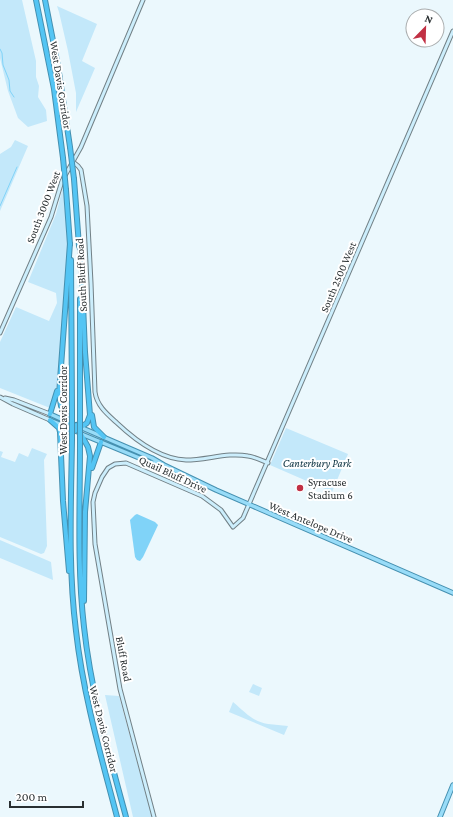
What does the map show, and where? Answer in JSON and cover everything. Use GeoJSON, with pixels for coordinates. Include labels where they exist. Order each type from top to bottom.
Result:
{"type":"FeatureCollection","features":[{"type":"Feature","properties":{"kind":"highway","name":"West Davis Corridor"},"geometry":{"type":"LineString","coordinates":[[36,0],[52,76],[63,158],[70,243],[72,301],[71,573],[74,617],[84,687],[117,817]]}},
{"type":"Feature","properties":{"kind":"highway","name":"West Davis Corridor"},"geometry":{"type":"LineString","coordinates":[[44,0],[59,73],[70,147],[79,244],[80,557],[83,619],[88,660],[96,703],[126,817]]}},
{"type":"Feature","properties":{"kind":"highway"},"geometry":{"type":"LineString","coordinates":[[70,243],[59,385],[60,402],[88,447],[90,456],[85,512],[83,619]]}},
{"type":"Feature","properties":{"kind":"highway"},"geometry":{"type":"LineString","coordinates":[[79,244],[81,255],[85,352],[90,409],[94,428],[104,437]]}},
{"type":"Feature","properties":{"kind":"highway"},"geometry":{"type":"LineString","coordinates":[[50,414],[59,385]]}},
{"type":"Feature","properties":{"kind":"highway"},"geometry":{"type":"LineString","coordinates":[[61,445],[63,436],[89,420],[90,409]]}},
{"type":"Feature","properties":{"kind":"highway"},"geometry":{"type":"LineString","coordinates":[[50,420],[60,431],[64,515],[74,617]]}},
{"type":"Feature","properties":{"kind":"highway"},"geometry":{"type":"LineString","coordinates":[[88,483],[101,442]]}},
{"type":"Feature","properties":{"kind":"main road","name":"West Antelope Drive"},"geometry":{"type":"LineString","coordinates":[[50,414],[101,442],[149,462],[164,465]]}},
{"type":"Feature","properties":{"kind":"main road","name":"West Antelope Drive"},"geometry":{"type":"LineString","coordinates":[[50,420],[104,437],[152,458],[250,505],[453,593]]}},
{"type":"Feature","properties":{"kind":"main road"},"geometry":{"type":"LineString","coordinates":[[440,817],[453,785]]}},
{"type":"Feature","properties":{"kind":"street","name":"South 3000 West"},"geometry":{"type":"LineString","coordinates":[[0,333],[51,217],[62,181],[80,147],[143,0]]}},
{"type":"Feature","properties":{"kind":"street","name":"South 2500 West"},"geometry":{"type":"LineString","coordinates":[[233,527],[243,518],[250,505],[453,31]]}},
{"type":"Feature","properties":{"kind":"street","name":"South Bluff Road"},"geometry":{"type":"LineString","coordinates":[[73,162],[81,170],[87,206],[95,392],[96,399],[102,410],[128,434],[142,444],[170,456],[188,460],[242,455],[254,457],[268,463]]}},
{"type":"Feature","properties":{"kind":"street","name":"West Antelope Drive"},"geometry":{"type":"LineString","coordinates":[[2,397],[50,414]]}},
{"type":"Feature","properties":{"kind":"street","name":"West Antelope Drive"},"geometry":{"type":"LineString","coordinates":[[2,397],[13,404],[50,420]]}},
{"type":"Feature","properties":{"kind":"street","name":"Quail Bluff Drive"},"geometry":{"type":"LineString","coordinates":[[93,502],[95,493],[106,470],[115,464],[126,463],[202,496],[221,510],[233,527]]}},
{"type":"Feature","properties":{"kind":"street","name":"Bluff Road"},"geometry":{"type":"LineString","coordinates":[[93,502],[95,544],[113,654],[132,737],[154,817]]}},
{"type":"Feature","properties":{"kind":"green space"},"geometry":{"type":"Polygon","coordinates":[[[0,0],[22,0],[36,61],[36,77],[39,86],[38,97],[46,110],[47,121],[28,127],[18,118],[8,91],[0,58],[0,0]]]}},
{"type":"Feature","properties":{"kind":"green space"},"geometry":{"type":"Polygon","coordinates":[[[57,6],[97,24],[82,61],[95,68],[76,112],[76,93],[57,6]]]}},
{"type":"Feature","properties":{"kind":"green space"},"geometry":{"type":"Polygon","coordinates":[[[15,140],[28,146],[0,211],[0,154],[11,147],[15,140]]]}},
{"type":"Feature","properties":{"kind":"green space"},"geometry":{"type":"Polygon","coordinates":[[[63,187],[67,258],[58,374],[55,394],[50,408],[0,388],[0,342],[16,307],[49,321],[57,303],[56,293],[28,282],[56,214],[63,187]]]}},
{"type":"Feature","properties":{"kind":"green space","name":"Canterbury Park"},"geometry":{"type":"Polygon","coordinates":[[[286,428],[348,454],[332,492],[270,465],[286,428]]]}},
{"type":"Feature","properties":{"kind":"green space"},"geometry":{"type":"Polygon","coordinates":[[[32,448],[47,454],[44,460],[47,546],[44,553],[41,554],[0,537],[0,451],[3,452],[1,457],[15,462],[19,453],[28,457],[32,448]]]}},
{"type":"Feature","properties":{"kind":"green space"},"geometry":{"type":"Polygon","coordinates":[[[0,540],[51,562],[53,580],[0,558],[0,540]]]}},
{"type":"Feature","properties":{"kind":"green space"},"geometry":{"type":"Polygon","coordinates":[[[253,684],[262,688],[259,696],[249,692],[253,684]]]}},
{"type":"Feature","properties":{"kind":"green space"},"geometry":{"type":"Polygon","coordinates":[[[105,695],[119,696],[152,817],[133,817],[105,695]]]}},
{"type":"Feature","properties":{"kind":"green space"},"geometry":{"type":"Polygon","coordinates":[[[233,702],[249,716],[258,721],[268,724],[288,726],[284,735],[229,712],[233,702]]]}},
{"type":"Feature","properties":{"kind":"water"},"geometry":{"type":"Polygon","coordinates":[[[137,514],[155,522],[158,525],[140,561],[135,557],[130,520],[137,514]]]}},
{"type":"Feature","properties":{"kind":"waterway"},"geometry":{"type":"LineString","coordinates":[[0,49],[2,53],[3,65],[9,80],[10,91],[14,97]]}},
{"type":"Feature","properties":{"kind":"waterway"},"geometry":{"type":"LineString","coordinates":[[0,206],[17,167]]}},
{"type":"Feature","properties":{"kind":"place","name":"Syracuse Stadium 6"},"geometry":{"type":"Point","coordinates":[300,488]}}]}
